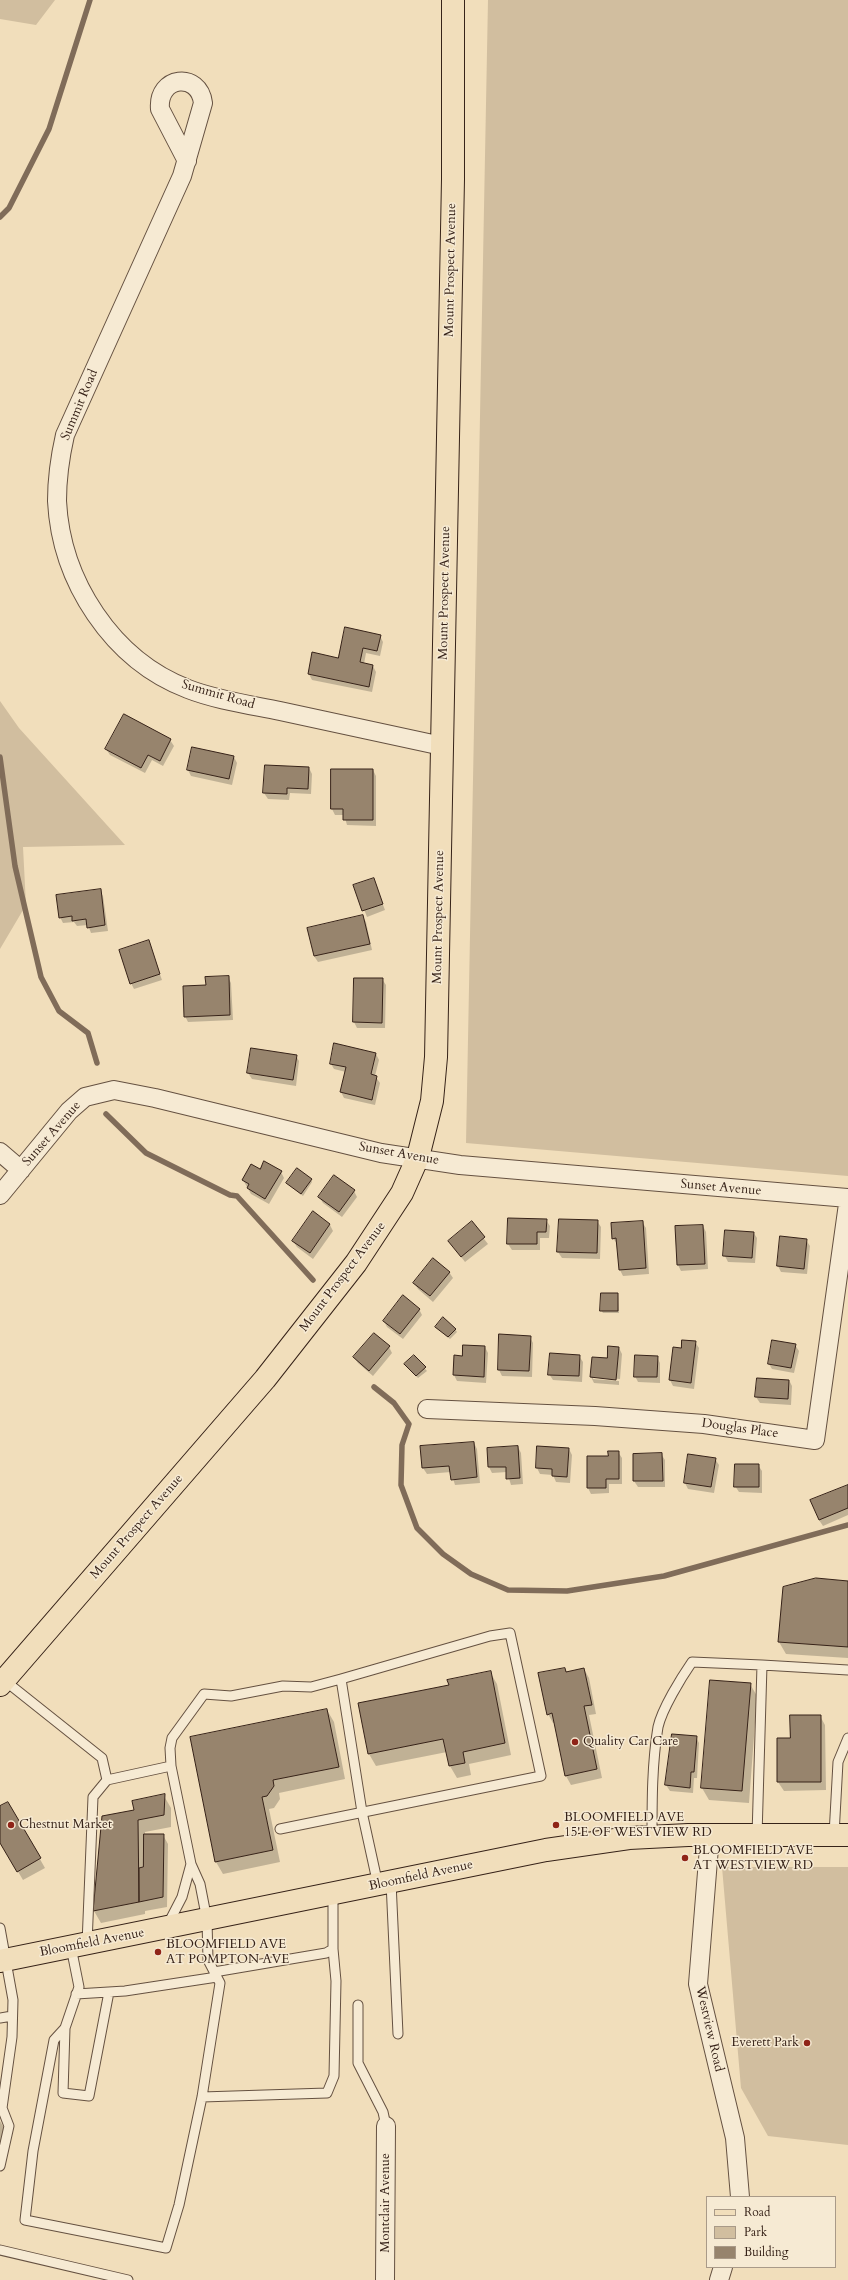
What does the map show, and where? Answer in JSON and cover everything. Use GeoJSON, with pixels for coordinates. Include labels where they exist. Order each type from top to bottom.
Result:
{"type":"FeatureCollection","features":[{"type":"Feature","properties":{"kind":"main road","name":"Mount Prospect Avenue"},"geometry":{"type":"LineString","coordinates":[[2,1683],[264,1379],[356,1263],[382,1226],[402,1193],[418,1157],[427,1126],[436,1077],[453,179],[453,0]]}},
{"type":"Feature","properties":{"kind":"main road","name":"Bloomfield Avenue"},"geometry":{"type":"LineString","coordinates":[[3,1960],[207,1920],[546,1850],[629,1838],[710,1835],[841,1835]]}},
{"type":"Feature","properties":{"kind":"street","name":"Summit Road"},"geometry":{"type":"LineString","coordinates":[[187,161],[151,249],[65,435],[58,479],[58,501],[61,531],[71,567],[90,607],[104,625],[134,656],[170,680],[189,690],[251,705],[442,746]]}},
{"type":"Feature","properties":{"kind":"street","name":"Sunset Avenue"},"geometry":{"type":"LineString","coordinates":[[0,1195],[69,1111],[85,1096],[114,1090],[155,1098],[381,1153],[418,1157],[460,1165],[848,1198]]}},
{"type":"Feature","properties":{"kind":"street"},"geometry":{"type":"LineString","coordinates":[[0,1152],[21,1170]]}},
{"type":"Feature","properties":{"kind":"street","name":"Douglas Place"},"geometry":{"type":"LineString","coordinates":[[427,1409],[595,1416],[704,1424],[815,1440],[848,1204]]}},
{"type":"Feature","properties":{"kind":"street","name":"Westview Road"},"geometry":{"type":"LineString","coordinates":[[710,1835],[698,1984],[735,2138],[740,2196]]}},
{"type":"Feature","properties":{"kind":"street","name":"Montclair Avenue"},"geometry":{"type":"LineString","coordinates":[[385,2280],[386,2126]]}},
{"type":"Feature","properties":{"kind":"street"},"geometry":{"type":"LineString","coordinates":[[719,2280],[723,2268]]}},
{"type":"Feature","properties":{"kind":"lane"},"geometry":{"type":"LineString","coordinates":[[65,2028],[54,2040],[33,2150],[25,2220],[166,2248],[179,2205],[202,2097],[220,1983],[208,1960],[207,1920],[200,1884],[191,1864],[171,1766],[170,1748],[172,1738],[204,1694],[231,1696],[283,1686],[311,1687],[490,1636],[510,1633],[541,1776],[280,1829]]}},
{"type":"Feature","properties":{"kind":"lane"},"geometry":{"type":"LineString","coordinates":[[652,1837],[653,1790],[658,1726],[680,1680],[692,1662],[848,1670]]}},
{"type":"Feature","properties":{"kind":"lane"},"geometry":{"type":"LineString","coordinates":[[757,1836],[762,1665]]}},
{"type":"Feature","properties":{"kind":"lane"},"geometry":{"type":"LineString","coordinates":[[341,1679],[362,1812],[384,1883],[398,2034]]}},
{"type":"Feature","properties":{"kind":"lane"},"geometry":{"type":"LineString","coordinates":[[2,1683],[102,1758],[107,1780]]}},
{"type":"Feature","properties":{"kind":"lane"},"geometry":{"type":"LineString","coordinates":[[841,1835],[838,1762],[848,1738]]}},
{"type":"Feature","properties":{"kind":"lane"},"geometry":{"type":"LineString","coordinates":[[109,1992],[89,2096],[63,2093],[65,2028],[79,1987],[79,1945],[92,1797],[107,1780],[171,1766]]}},
{"type":"Feature","properties":{"kind":"lane"},"geometry":{"type":"LineString","coordinates":[[166,1928],[182,1897],[191,1864]]}},
{"type":"Feature","properties":{"kind":"lane"},"geometry":{"type":"LineString","coordinates":[[202,2097],[327,2093],[334,2076],[336,1981],[333,1949],[333,1894]]}},
{"type":"Feature","properties":{"kind":"lane"},"geometry":{"type":"LineString","coordinates":[[0,1928],[3,1960],[13,2000],[2,2108],[8,2126],[0,2166]]}},
{"type":"Feature","properties":{"kind":"lane"},"geometry":{"type":"LineString","coordinates":[[76,1994],[109,1992],[215,1974],[326,1953],[333,1949]]}},
{"type":"Feature","properties":{"kind":"lane"},"geometry":{"type":"LineString","coordinates":[[358,2005],[358,2063],[383,2112],[386,2126]]}},
{"type":"Feature","properties":{"kind":"lane"},"geometry":{"type":"LineString","coordinates":[[0,2018],[12,2016]]}},
{"type":"Feature","properties":{"kind":"lane"},"geometry":{"type":"LineString","coordinates":[[0,2250],[128,2280]]}},
{"type":"Feature","properties":{"kind":"green space"},"geometry":{"type":"Polygon","coordinates":[[[0,0],[55,0],[36,25],[0,19],[0,0]]]}},
{"type":"Feature","properties":{"kind":"green space"},"geometry":{"type":"Polygon","coordinates":[[[488,0],[848,0],[848,1176],[466,1143],[488,0]]]}},
{"type":"Feature","properties":{"kind":"green space"},"geometry":{"type":"Polygon","coordinates":[[[0,701],[19,728],[125,845],[23,847],[26,905],[0,949],[0,701]]]}},
{"type":"Feature","properties":{"kind":"green space"},"geometry":{"type":"Polygon","coordinates":[[[722,1867],[848,1867],[848,2145],[768,2136],[741,2088],[722,1867]]]}},
{"type":"Feature","properties":{"kind":"building"},"geometry":{"type":"Polygon","coordinates":[[[345,627],[381,635],[377,651],[363,648],[360,662],[373,665],[369,687],[308,674],[312,652],[338,658],[345,627]]]}},
{"type":"Feature","properties":{"kind":"building"},"geometry":{"type":"Polygon","coordinates":[[[124,714],[171,739],[160,761],[148,755],[141,768],[105,749],[124,714]]]}},
{"type":"Feature","properties":{"kind":"building"},"geometry":{"type":"Polygon","coordinates":[[[192,747],[234,756],[229,779],[187,770],[192,747]]]}},
{"type":"Feature","properties":{"kind":"building"},"geometry":{"type":"Polygon","coordinates":[[[265,765],[309,767],[308,789],[287,788],[287,794],[263,793],[265,765]]]}},
{"type":"Feature","properties":{"kind":"building"},"geometry":{"type":"Polygon","coordinates":[[[331,769],[373,769],[373,820],[343,820],[343,809],[331,809],[331,769]]]}},
{"type":"Feature","properties":{"kind":"building"},"geometry":{"type":"Polygon","coordinates":[[[374,878],[383,904],[362,911],[353,885],[374,878]]]}},
{"type":"Feature","properties":{"kind":"building"},"geometry":{"type":"Polygon","coordinates":[[[101,889],[105,925],[87,928],[86,919],[72,921],[72,916],[59,918],[56,895],[101,889]]]}},
{"type":"Feature","properties":{"kind":"building"},"geometry":{"type":"Polygon","coordinates":[[[363,915],[370,944],[314,956],[307,928],[363,915]]]}},
{"type":"Feature","properties":{"kind":"building"},"geometry":{"type":"Polygon","coordinates":[[[149,940],[160,974],[130,984],[119,950],[149,940]]]}},
{"type":"Feature","properties":{"kind":"building"},"geometry":{"type":"Polygon","coordinates":[[[229,976],[230,1015],[184,1017],[183,986],[206,985],[205,977],[229,976]]]}},
{"type":"Feature","properties":{"kind":"building"},"geometry":{"type":"Polygon","coordinates":[[[354,978],[383,978],[382,1023],[353,1022],[354,978]]]}},
{"type":"Feature","properties":{"kind":"building"},"geometry":{"type":"Polygon","coordinates":[[[334,1043],[376,1053],[371,1074],[377,1076],[372,1100],[340,1092],[346,1067],[330,1064],[334,1043]]]}},
{"type":"Feature","properties":{"kind":"building"},"geometry":{"type":"Polygon","coordinates":[[[251,1048],[297,1055],[293,1080],[247,1073],[251,1048]]]}},
{"type":"Feature","properties":{"kind":"building"},"geometry":{"type":"Polygon","coordinates":[[[264,1161],[282,1171],[265,1199],[247,1188],[249,1184],[242,1180],[251,1164],[260,1169],[264,1161]]]}},
{"type":"Feature","properties":{"kind":"building"},"geometry":{"type":"Polygon","coordinates":[[[297,1168],[312,1179],[301,1194],[286,1183],[297,1168]]]}},
{"type":"Feature","properties":{"kind":"building"},"geometry":{"type":"Polygon","coordinates":[[[334,1175],[355,1190],[339,1212],[318,1197],[334,1175]]]}},
{"type":"Feature","properties":{"kind":"building"},"geometry":{"type":"Polygon","coordinates":[[[313,1211],[330,1224],[310,1253],[292,1241],[313,1211]]]}},
{"type":"Feature","properties":{"kind":"building"},"geometry":{"type":"Polygon","coordinates":[[[508,1218],[547,1219],[546,1232],[537,1232],[537,1244],[507,1244],[508,1218]]]}},
{"type":"Feature","properties":{"kind":"building"},"geometry":{"type":"Polygon","coordinates":[[[559,1219],[598,1220],[597,1253],[557,1252],[559,1219]]]}},
{"type":"Feature","properties":{"kind":"building"},"geometry":{"type":"Polygon","coordinates":[[[472,1221],[485,1237],[461,1257],[448,1241],[472,1221]]]}},
{"type":"Feature","properties":{"kind":"building"},"geometry":{"type":"Polygon","coordinates":[[[643,1221],[646,1268],[619,1270],[616,1238],[612,1239],[611,1223],[643,1221]]]}},
{"type":"Feature","properties":{"kind":"building"},"geometry":{"type":"Polygon","coordinates":[[[703,1225],[705,1264],[677,1265],[675,1226],[703,1225]]]}},
{"type":"Feature","properties":{"kind":"building"},"geometry":{"type":"Polygon","coordinates":[[[725,1230],[754,1232],[752,1258],[723,1256],[725,1230]]]}},
{"type":"Feature","properties":{"kind":"building"},"geometry":{"type":"Polygon","coordinates":[[[780,1236],[807,1239],[804,1269],[777,1266],[780,1236]]]}},
{"type":"Feature","properties":{"kind":"building"},"geometry":{"type":"Polygon","coordinates":[[[433,1258],[450,1272],[430,1296],[413,1283],[433,1258]]]}},
{"type":"Feature","properties":{"kind":"building"},"geometry":{"type":"Polygon","coordinates":[[[601,1293],[618,1293],[618,1311],[600,1311],[601,1293]]]}},
{"type":"Feature","properties":{"kind":"building"},"geometry":{"type":"Polygon","coordinates":[[[403,1295],[420,1309],[400,1334],[383,1321],[403,1295]]]}},
{"type":"Feature","properties":{"kind":"building"},"geometry":{"type":"Polygon","coordinates":[[[443,1317],[456,1329],[448,1337],[435,1327],[443,1317]]]}},
{"type":"Feature","properties":{"kind":"building"},"geometry":{"type":"Polygon","coordinates":[[[374,1333],[390,1346],[369,1371],[353,1357],[374,1333]]]}},
{"type":"Feature","properties":{"kind":"building"},"geometry":{"type":"Polygon","coordinates":[[[499,1334],[531,1336],[529,1371],[498,1370],[499,1334]]]}},
{"type":"Feature","properties":{"kind":"building"},"geometry":{"type":"Polygon","coordinates":[[[682,1340],[696,1341],[691,1383],[669,1380],[673,1347],[681,1348],[682,1340]]]}},
{"type":"Feature","properties":{"kind":"building"},"geometry":{"type":"Polygon","coordinates":[[[772,1340],[796,1344],[791,1368],[768,1364],[772,1340]]]}},
{"type":"Feature","properties":{"kind":"building"},"geometry":{"type":"Polygon","coordinates":[[[463,1345],[485,1346],[484,1377],[453,1375],[454,1355],[462,1356],[463,1345]]]}},
{"type":"Feature","properties":{"kind":"building"},"geometry":{"type":"Polygon","coordinates":[[[608,1346],[619,1347],[616,1380],[590,1377],[592,1357],[607,1358],[608,1346]]]}},
{"type":"Feature","properties":{"kind":"building"},"geometry":{"type":"Polygon","coordinates":[[[550,1353],[580,1355],[579,1376],[548,1375],[550,1353]]]}},
{"type":"Feature","properties":{"kind":"building"},"geometry":{"type":"Polygon","coordinates":[[[414,1355],[426,1367],[416,1376],[404,1364],[414,1355]]]}},
{"type":"Feature","properties":{"kind":"building"},"geometry":{"type":"Polygon","coordinates":[[[635,1355],[658,1356],[657,1377],[634,1377],[635,1355]]]}},
{"type":"Feature","properties":{"kind":"building"},"geometry":{"type":"Polygon","coordinates":[[[757,1378],[789,1380],[788,1399],[755,1397],[757,1378]]]}},
{"type":"Feature","properties":{"kind":"building"},"geometry":{"type":"Polygon","coordinates":[[[474,1442],[477,1477],[451,1480],[449,1466],[422,1468],[420,1446],[474,1442]]]}},
{"type":"Feature","properties":{"kind":"building"},"geometry":{"type":"Polygon","coordinates":[[[518,1446],[520,1478],[506,1479],[506,1467],[488,1467],[487,1448],[518,1446]]]}},
{"type":"Feature","properties":{"kind":"building"},"geometry":{"type":"Polygon","coordinates":[[[537,1446],[569,1448],[567,1477],[552,1476],[552,1469],[536,1468],[537,1446]]]}},
{"type":"Feature","properties":{"kind":"building"},"geometry":{"type":"Polygon","coordinates":[[[608,1451],[619,1451],[619,1479],[606,1479],[606,1488],[587,1488],[587,1456],[608,1456],[608,1451]]]}},
{"type":"Feature","properties":{"kind":"building"},"geometry":{"type":"Polygon","coordinates":[[[662,1453],[663,1481],[633,1481],[633,1454],[662,1453]]]}},
{"type":"Feature","properties":{"kind":"building"},"geometry":{"type":"Polygon","coordinates":[[[688,1454],[716,1458],[711,1487],[684,1483],[688,1454]]]}},
{"type":"Feature","properties":{"kind":"building"},"geometry":{"type":"Polygon","coordinates":[[[735,1464],[759,1464],[759,1487],[734,1487],[735,1464]]]}},
{"type":"Feature","properties":{"kind":"building"},"geometry":{"type":"Polygon","coordinates":[[[848,1485],[848,1508],[819,1520],[810,1500],[848,1485]]]}},
{"type":"Feature","properties":{"kind":"building"},"geometry":{"type":"Polygon","coordinates":[[[816,1578],[848,1581],[848,1647],[778,1642],[783,1587],[816,1578]]]}},
{"type":"Feature","properties":{"kind":"building","name":"Quality Car Care"},"geometry":{"type":"Polygon","coordinates":[[[565,1668],[566,1672],[584,1668],[592,1705],[584,1706],[597,1769],[565,1776],[552,1713],[547,1715],[538,1673],[565,1668]]]}},
{"type":"Feature","properties":{"kind":"building"},"geometry":{"type":"Polygon","coordinates":[[[491,1671],[505,1743],[463,1752],[465,1763],[449,1766],[443,1739],[368,1754],[358,1703],[449,1685],[447,1680],[491,1671]]]}},
{"type":"Feature","properties":{"kind":"building"},"geometry":{"type":"Polygon","coordinates":[[[710,1680],[751,1683],[742,1791],[701,1788],[710,1680]]]}},
{"type":"Feature","properties":{"kind":"building"},"geometry":{"type":"Polygon","coordinates":[[[327,1709],[339,1767],[273,1780],[274,1786],[267,1796],[262,1797],[273,1850],[215,1862],[190,1737],[327,1709]]]}},
{"type":"Feature","properties":{"kind":"building"},"geometry":{"type":"Polygon","coordinates":[[[790,1715],[821,1715],[821,1782],[777,1782],[777,1738],[790,1738],[790,1715]]]}},
{"type":"Feature","properties":{"kind":"building"},"geometry":{"type":"Polygon","coordinates":[[[672,1734],[697,1736],[694,1772],[691,1772],[690,1788],[665,1785],[672,1734]]]}},
{"type":"Feature","properties":{"kind":"building"},"geometry":{"type":"Polygon","coordinates":[[[165,1794],[164,1815],[138,1820],[139,1902],[93,1911],[102,1816],[134,1810],[132,1801],[165,1794]]]}},
{"type":"Feature","properties":{"kind":"building","name":"Chestnut Market"},"geometry":{"type":"Polygon","coordinates":[[[8,1802],[41,1858],[17,1872],[0,1843],[0,1806],[8,1802]]]}},
{"type":"Feature","properties":{"kind":"building"},"geometry":{"type":"Polygon","coordinates":[[[144,1834],[164,1834],[163,1897],[139,1902],[139,1868],[143,1867],[144,1834]]]}},
{"type":"Feature","properties":{"kind":"waterway"},"geometry":{"type":"LineString","coordinates":[[0,217],[9,208],[49,129],[90,0]]}},
{"type":"Feature","properties":{"kind":"waterway"},"geometry":{"type":"LineString","coordinates":[[0,757],[15,866],[41,977],[59,1011],[88,1033],[97,1063]]}},
{"type":"Feature","properties":{"kind":"waterway"},"geometry":{"type":"LineString","coordinates":[[106,1114],[146,1153],[230,1195],[237,1196],[313,1280]]}},
{"type":"Feature","properties":{"kind":"waterway"},"geometry":{"type":"LineString","coordinates":[[374,1387],[394,1403],[409,1424],[402,1445],[401,1485],[417,1528],[443,1554],[471,1574],[508,1590],[567,1591],[664,1576],[848,1525]]}},
{"type":"Feature","properties":{"kind":"place","name":"Quality Car Care"},"geometry":{"type":"Point","coordinates":[575,1742]}},
{"type":"Feature","properties":{"kind":"place","name":"Chestnut Market"},"geometry":{"type":"Point","coordinates":[11,1825]}},
{"type":"Feature","properties":{"kind":"place","name":"BLOOMFIELD AVE 15'E OF WESTVIEW RD"},"geometry":{"type":"Point","coordinates":[556,1825]}},
{"type":"Feature","properties":{"kind":"place","name":"BLOOMFIELD AVE AT WESTVIEW RD"},"geometry":{"type":"Point","coordinates":[685,1858]}},
{"type":"Feature","properties":{"kind":"place","name":"BLOOMFIELD AVE AT POMPTON AVE"},"geometry":{"type":"Point","coordinates":[158,1952]}},
{"type":"Feature","properties":{"kind":"place","name":"Everett Park"},"geometry":{"type":"Point","coordinates":[807,2043]}}]}
